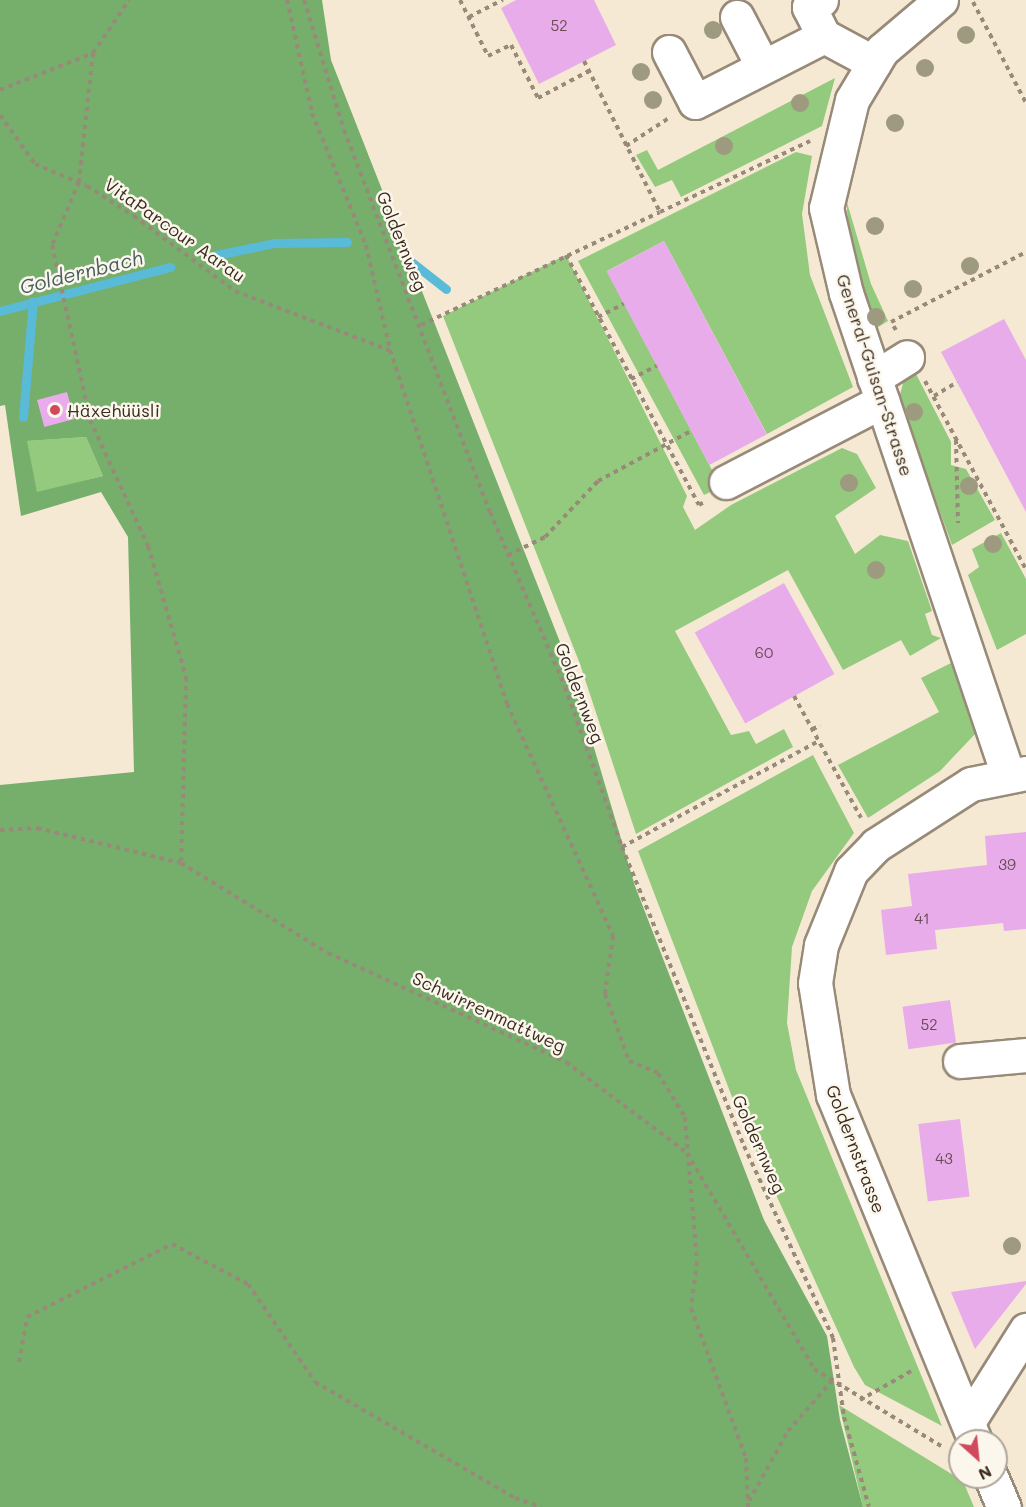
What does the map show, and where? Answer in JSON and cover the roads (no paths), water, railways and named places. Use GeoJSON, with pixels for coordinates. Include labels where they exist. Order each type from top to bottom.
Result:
{"type":"FeatureCollection","features":[{"type":"Feature","properties":{"kind":"street","name":"General-Guisan-Strasse"},"geometry":{"type":"LineString","coordinates":[[941,0],[874,63],[852,100],[837,145],[826,208],[878,389],[934,554],[1017,774]]}},
{"type":"Feature","properties":{"kind":"street"},"geometry":{"type":"LineString","coordinates":[[812,2],[824,36],[874,63]]}},
{"type":"Feature","properties":{"kind":"street"},"geometry":{"type":"LineString","coordinates":[[737,17],[763,67]]}},
{"type":"Feature","properties":{"kind":"street"},"geometry":{"type":"LineString","coordinates":[[669,52],[695,102],[824,36]]}},
{"type":"Feature","properties":{"kind":"street"},"geometry":{"type":"LineString","coordinates":[[726,482],[878,389],[911,358]]}},
{"type":"Feature","properties":{"kind":"street","name":"Goldernstrasse"},"geometry":{"type":"LineString","coordinates":[[961,1429],[937,1356],[833,1095],[819,1025],[815,983],[821,945],[851,871],[876,845],[941,800],[971,784],[1017,774]]}},
{"type":"Feature","properties":{"kind":"street"},"geometry":{"type":"LineString","coordinates":[[960,1061],[1026,1055]]}},
{"type":"Feature","properties":{"kind":"street"},"geometry":{"type":"LineString","coordinates":[[969,1429],[1026,1330]]}},
{"type":"Feature","properties":{"kind":"street"},"geometry":{"type":"LineString","coordinates":[[996,1489],[1004,1507]]}},
{"type":"Feature","properties":{"kind":"waterway","name":"Goldernbach"},"geometry":{"type":"LineString","coordinates":[[216,255],[274,243],[347,242]]}},
{"type":"Feature","properties":{"kind":"waterway","name":"Goldernbach"},"geometry":{"type":"LineString","coordinates":[[409,260],[446,289]]}},
{"type":"Feature","properties":{"kind":"waterway","name":"Goldernbach"},"geometry":{"type":"LineString","coordinates":[[0,311],[170,267]]}},
{"type":"Feature","properties":{"kind":"waterway"},"geometry":{"type":"LineString","coordinates":[[23,417],[33,301]]}},
{"type":"Feature","properties":{"kind":"place","name":"Häxehüüsli"},"geometry":{"type":"Point","coordinates":[55,410]}}]}
